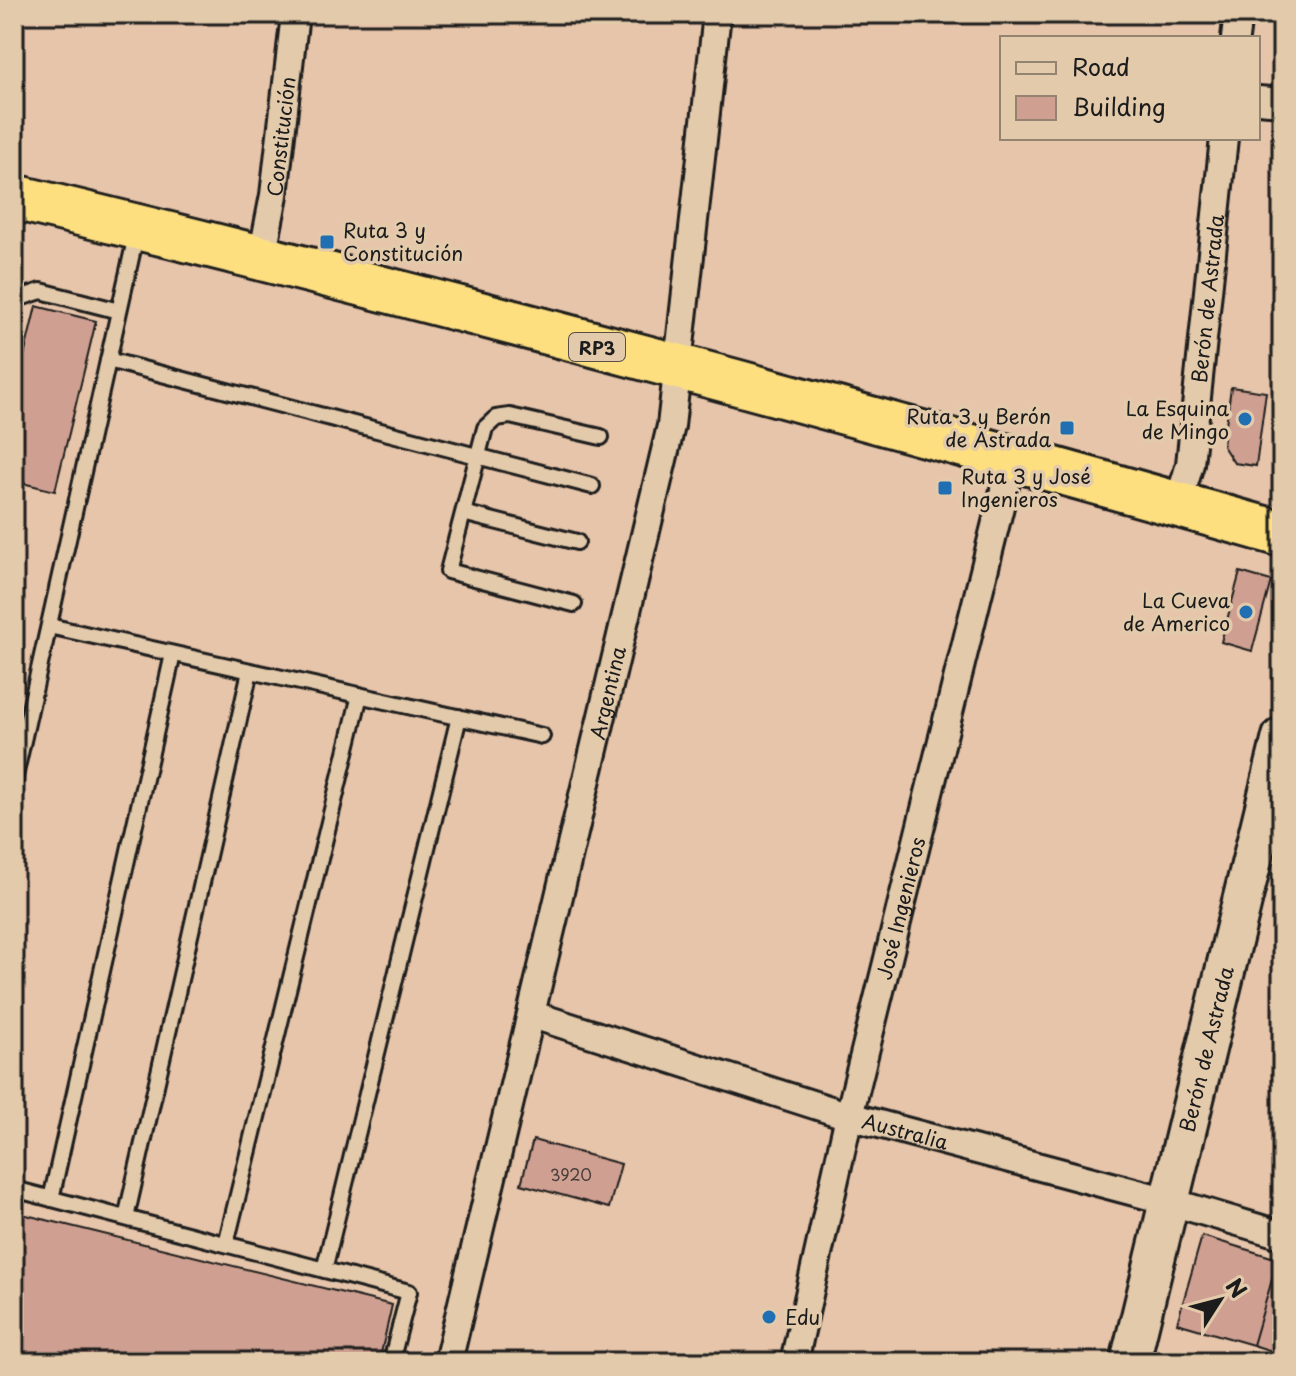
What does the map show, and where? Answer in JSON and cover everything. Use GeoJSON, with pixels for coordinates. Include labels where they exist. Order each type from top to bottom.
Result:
{"type":"FeatureCollection","features":[{"type":"Feature","properties":{"kind":"highway","name":"RP3"},"geometry":{"type":"LineString","coordinates":[[14,197],[262,257],[1012,458],[1282,534]]}},
{"type":"Feature","properties":{"kind":"street","name":"Constitución"},"geometry":{"type":"LineString","coordinates":[[262,257],[274,195],[295,14]]}},
{"type":"Feature","properties":{"kind":"street","name":"Argentina"},"geometry":{"type":"LineString","coordinates":[[448,1362],[671,426],[717,14]]}},
{"type":"Feature","properties":{"kind":"street"},"geometry":{"type":"LineString","coordinates":[[1235,36],[1238,14]]}},
{"type":"Feature","properties":{"kind":"street"},"geometry":{"type":"LineString","coordinates":[[1260,100],[1282,102]]}},
{"type":"Feature","properties":{"kind":"street","name":"Berón de Astrada"},"geometry":{"type":"LineString","coordinates":[[1178,504],[1190,464],[1224,140]]}},
{"type":"Feature","properties":{"kind":"street","name":"José Ingenieros"},"geometry":{"type":"LineString","coordinates":[[794,1362],[849,1116],[1012,458]]}},
{"type":"Feature","properties":{"kind":"street","name":"Berón de Astrada"},"geometry":{"type":"LineString","coordinates":[[1130,1362],[1282,737]]}},
{"type":"Feature","properties":{"kind":"street","name":"Australia"},"geometry":{"type":"LineString","coordinates":[[533,1015],[849,1116],[1168,1201],[1282,1235]]}},
{"type":"Feature","properties":{"kind":"lane"},"geometry":{"type":"LineString","coordinates":[[14,781],[138,227]]}},
{"type":"Feature","properties":{"kind":"lane"},"geometry":{"type":"LineString","coordinates":[[14,300],[41,291],[119,311]]}},
{"type":"Feature","properties":{"kind":"lane"},"geometry":{"type":"LineString","coordinates":[[108,360],[592,486]]}},
{"type":"Feature","properties":{"kind":"lane"},"geometry":{"type":"LineString","coordinates":[[574,604],[448,571],[485,428],[496,418],[510,416],[601,437]]}},
{"type":"Feature","properties":{"kind":"lane"},"geometry":{"type":"LineString","coordinates":[[463,513],[577,542]]}},
{"type":"Feature","properties":{"kind":"lane"},"geometry":{"type":"LineString","coordinates":[[49,626],[542,736]]}},
{"type":"Feature","properties":{"kind":"lane"},"geometry":{"type":"LineString","coordinates":[[51,1199],[173,654]]}},
{"type":"Feature","properties":{"kind":"lane"},"geometry":{"type":"LineString","coordinates":[[126,1218],[250,671]]}},
{"type":"Feature","properties":{"kind":"lane"},"geometry":{"type":"LineString","coordinates":[[226,1244],[360,695]]}},
{"type":"Feature","properties":{"kind":"lane"},"geometry":{"type":"LineString","coordinates":[[324,1270],[459,717]]}},
{"type":"Feature","properties":{"kind":"lane"},"geometry":{"type":"LineString","coordinates":[[14,1189],[409,1292],[391,1362]]}},
{"type":"Feature","properties":{"kind":"building"},"geometry":{"type":"Polygon","coordinates":[[[36,306],[96,321],[55,491],[14,481],[14,398],[36,306]]]}},
{"type":"Feature","properties":{"kind":"building","name":"La Esquina de Mingo"},"geometry":{"type":"Polygon","coordinates":[[[1231,387],[1266,392],[1256,466],[1234,463],[1223,446],[1231,387]]]}},
{"type":"Feature","properties":{"kind":"building","name":"La Cueva de Americo"},"geometry":{"type":"Polygon","coordinates":[[[1240,572],[1271,581],[1252,651],[1221,642],[1240,572]]]}},
{"type":"Feature","properties":{"kind":"building"},"geometry":{"type":"Polygon","coordinates":[[[533,1140],[621,1164],[609,1208],[521,1184],[533,1140]]]}},
{"type":"Feature","properties":{"kind":"building"},"geometry":{"type":"Polygon","coordinates":[[[14,1212],[392,1305],[379,1362],[14,1362],[14,1212]]]}},
{"type":"Feature","properties":{"kind":"building"},"geometry":{"type":"Polygon","coordinates":[[[1202,1236],[1278,1259],[1253,1345],[1177,1323],[1202,1236]]]}},
{"type":"Feature","properties":{"kind":"building"},"geometry":{"type":"Polygon","coordinates":[[[1278,1259],[1282,1261],[1282,1354],[1253,1345],[1278,1259]]]}},
{"type":"Feature","properties":{"kind":"place","name":"Ruta 3 y Constitución"},"geometry":{"type":"Point","coordinates":[327,242]}},
{"type":"Feature","properties":{"kind":"place","name":"La Esquina de Mingo"},"geometry":{"type":"Point","coordinates":[1245,419]}},
{"type":"Feature","properties":{"kind":"place","name":"Ruta 3 y Berón de Astrada"},"geometry":{"type":"Point","coordinates":[1067,428]}},
{"type":"Feature","properties":{"kind":"place","name":"Ruta 3 y José Ingenieros"},"geometry":{"type":"Point","coordinates":[945,488]}},
{"type":"Feature","properties":{"kind":"place","name":"La Cueva de Americo"},"geometry":{"type":"Point","coordinates":[1246,612]}},
{"type":"Feature","properties":{"kind":"place","name":"Edu"},"geometry":{"type":"Point","coordinates":[769,1317]}}]}
